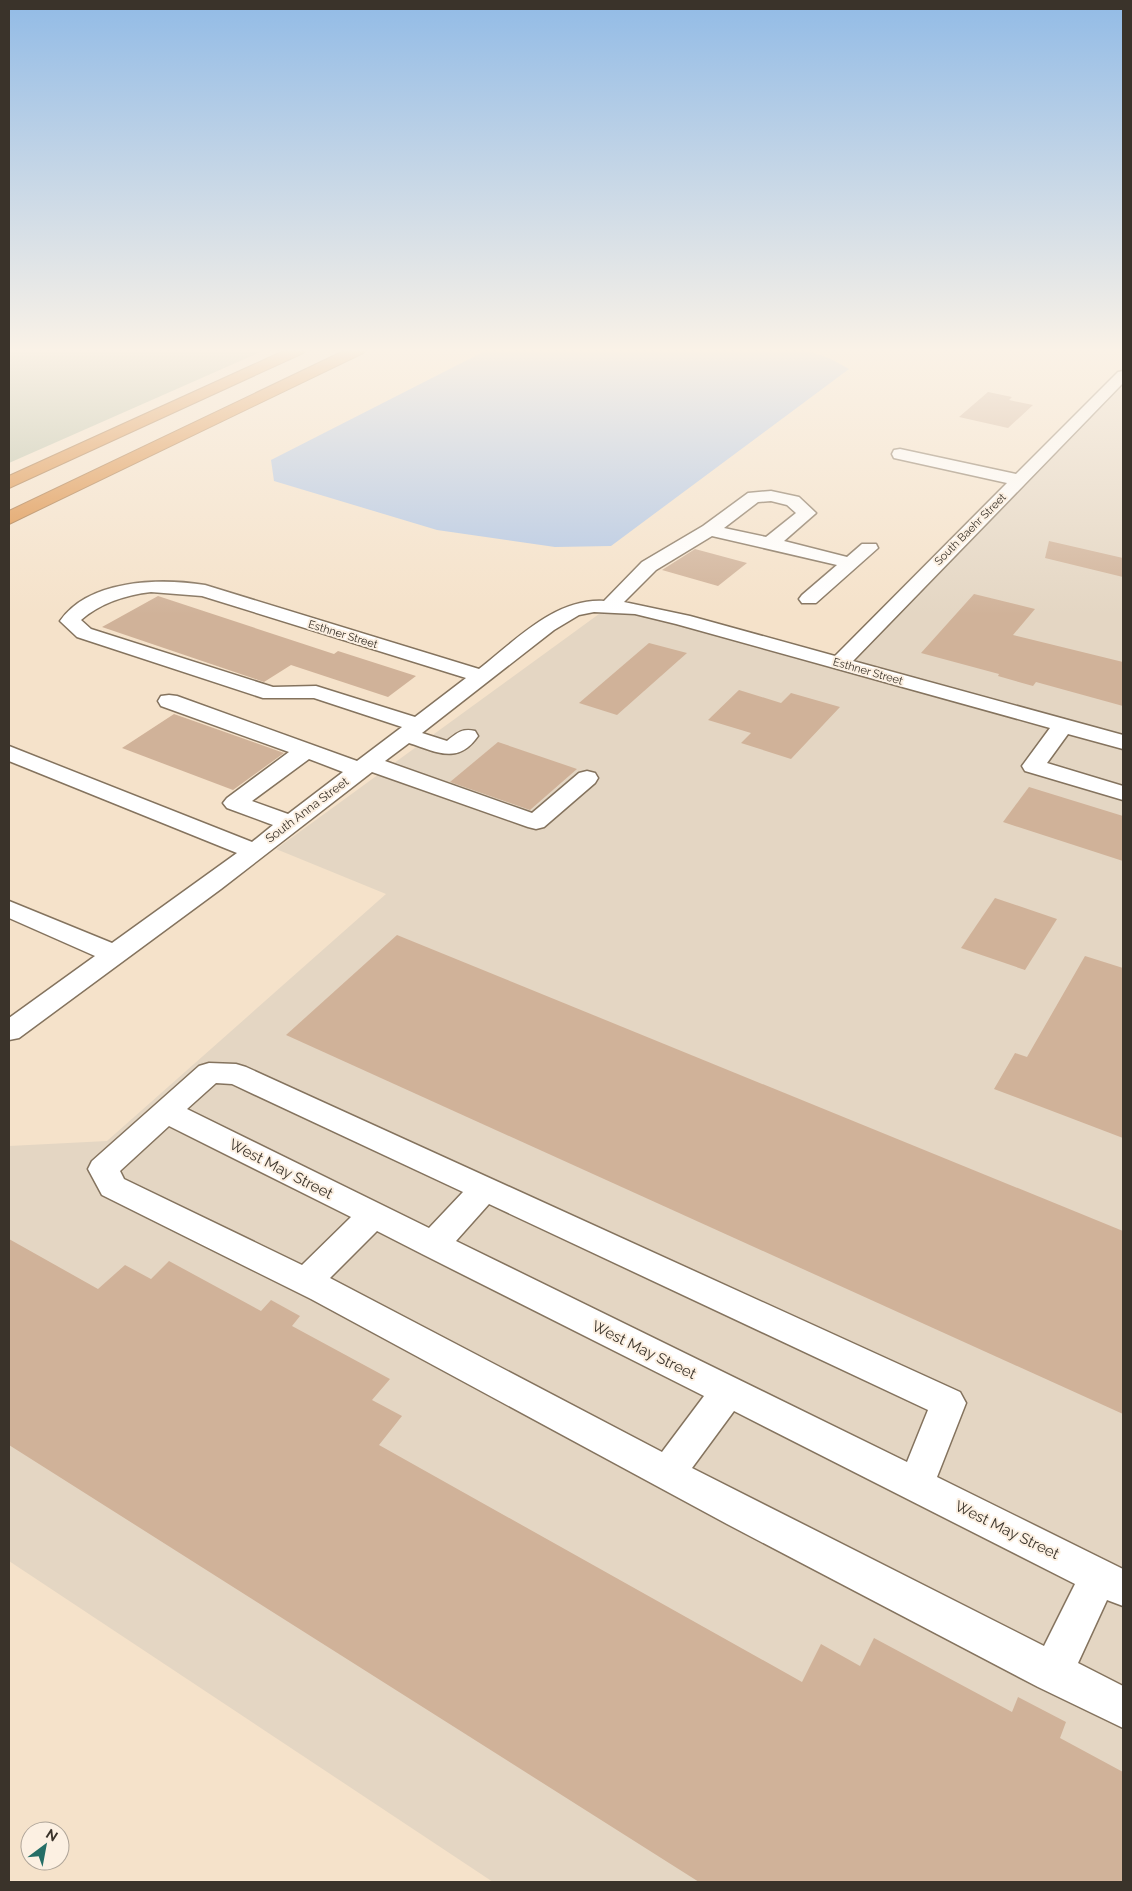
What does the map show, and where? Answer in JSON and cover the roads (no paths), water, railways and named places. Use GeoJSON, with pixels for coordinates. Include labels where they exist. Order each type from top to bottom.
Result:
{"type":"FeatureCollection","features":[{"type":"Feature","properties":{"kind":"highway"},"geometry":{"type":"LineString","coordinates":[[9,484],[108,438]]}},
{"type":"Feature","properties":{"kind":"highway"},"geometry":{"type":"LineString","coordinates":[[9,518],[175,438]]}},
{"type":"Feature","properties":{"kind":"street","name":"South Baehr Street"},"geometry":{"type":"LineString","coordinates":[[839,663],[1060,438]]}},
{"type":"Feature","properties":{"kind":"street"},"geometry":{"type":"LineString","coordinates":[[900,454],[1019,480]]}},
{"type":"Feature","properties":{"kind":"street"},"geometry":{"type":"LineString","coordinates":[[610,606],[649,566],[708,530],[754,497],[771,496],[794,501],[807,513],[770,543]]}},
{"type":"Feature","properties":{"kind":"street"},"geometry":{"type":"LineString","coordinates":[[708,530],[850,563]]}},
{"type":"Feature","properties":{"kind":"street"},"geometry":{"type":"LineString","coordinates":[[810,599],[869,548]]}},
{"type":"Feature","properties":{"kind":"street","name":"Esthner Street"},"geometry":{"type":"LineString","coordinates":[[411,730],[316,692],[271,693],[84,633],[70,621],[77,612],[114,594],[139,586],[174,585],[205,590],[482,676]]}},
{"type":"Feature","properties":{"kind":"street","name":"South Anna Street"},"geometry":{"type":"LineString","coordinates":[[9,1031],[212,884],[547,626],[572,611],[594,606],[610,606]]}},
{"type":"Feature","properties":{"kind":"street","name":"Esthner Street"},"geometry":{"type":"LineString","coordinates":[[610,606],[635,608],[684,620],[1123,742]]}},
{"type":"Feature","properties":{"kind":"street"},"geometry":{"type":"LineString","coordinates":[[169,701],[306,750],[364,766],[536,822],[587,778]]}},
{"type":"Feature","properties":{"kind":"street"},"geometry":{"type":"LineString","coordinates":[[1063,726],[1033,766],[1123,793]]}},
{"type":"Feature","properties":{"kind":"street"},"geometry":{"type":"LineString","coordinates":[[411,730],[459,742],[425,769]]}},
{"type":"Feature","properties":{"kind":"street"},"geometry":{"type":"LineString","coordinates":[[289,823],[235,804],[306,750]]}},
{"type":"Feature","properties":{"kind":"street"},"geometry":{"type":"LineString","coordinates":[[9,753],[253,851]]}},
{"type":"Feature","properties":{"kind":"street"},"geometry":{"type":"LineString","coordinates":[[9,909],[114,954]]}},
{"type":"Feature","properties":{"kind":"street"},"geometry":{"type":"LineString","coordinates":[[916,1485],[948,1403],[236,1074],[209,1073],[165,1111],[103,1170],[113,1187],[306,1281],[667,1474],[1123,1708]]}},
{"type":"Feature","properties":{"kind":"street","name":"West May Street"},"geometry":{"type":"LineString","coordinates":[[165,1111],[1111,1582]]}},
{"type":"Feature","properties":{"kind":"street"},"geometry":{"type":"LineString","coordinates":[[433,1245],[484,1190]]}},
{"type":"Feature","properties":{"kind":"street"},"geometry":{"type":"LineString","coordinates":[[306,1281],[373,1215]]}},
{"type":"Feature","properties":{"kind":"street"},"geometry":{"type":"LineString","coordinates":[[667,1474],[728,1392]]}},
{"type":"Feature","properties":{"kind":"street"},"geometry":{"type":"LineString","coordinates":[[1052,1673],[1111,1582]]}},
{"type":"Feature","properties":{"kind":"water"},"geometry":{"type":"Polygon","coordinates":[[[314,438],[756,438],[611,546],[555,547],[437,530],[274,481],[271,460],[314,438]]]}}]}
